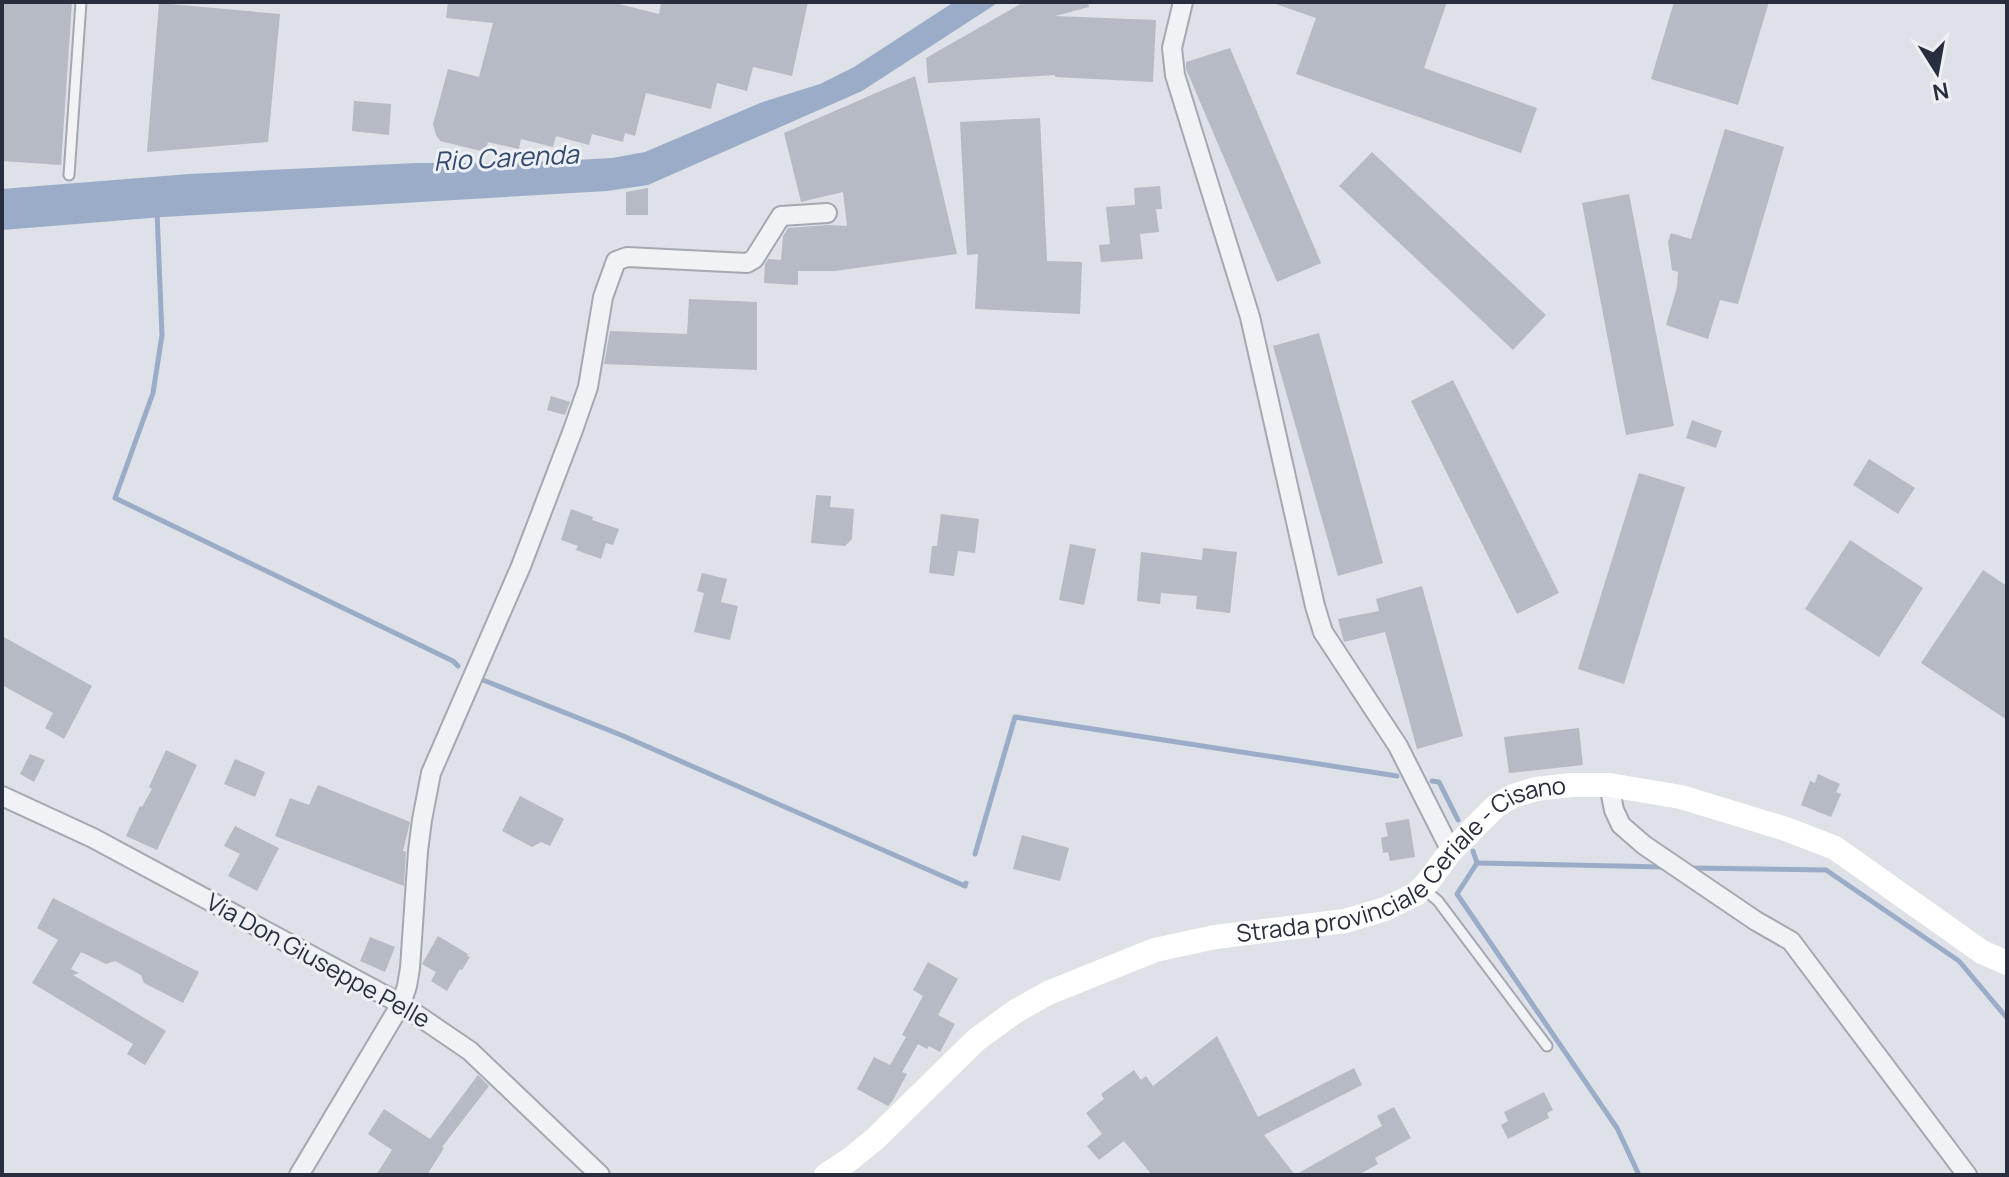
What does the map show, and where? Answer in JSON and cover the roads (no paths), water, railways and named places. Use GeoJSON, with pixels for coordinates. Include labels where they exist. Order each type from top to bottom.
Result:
{"type":"FeatureCollection","features":[{"type":"Feature","properties":{"kind":"main road","name":"Strada provinciale Ceriale - Cisano"},"geometry":{"type":"LineString","coordinates":[[826,1175],[875,1139],[976,1040],[1016,1011],[1048,993],[1155,950],[1215,937],[1345,921],[1385,909],[1423,888],[1451,851],[1496,806],[1513,796],[1547,787],[1609,785],[1681,797],[1786,829],[1835,848],[1982,952],[2007,963]]}},
{"type":"Feature","properties":{"kind":"street"},"geometry":{"type":"LineString","coordinates":[[1183,2],[1172,48],[1175,75],[1250,317],[1323,632],[1398,746],[1451,851]]}},
{"type":"Feature","properties":{"kind":"street"},"geometry":{"type":"LineString","coordinates":[[299,1175],[401,1004],[410,968],[418,851],[431,773],[521,566],[573,430],[588,387],[603,297],[616,261],[627,257],[747,263],[754,259],[781,216],[827,213]]}},
{"type":"Feature","properties":{"kind":"street"},"geometry":{"type":"LineString","coordinates":[[1609,785],[1621,825],[1644,845],[1791,941],[1967,1175]]}},
{"type":"Feature","properties":{"kind":"street","name":"Via Don Giuseppe Pelle"},"geometry":{"type":"LineString","coordinates":[[2,796],[93,838],[401,1004],[470,1051],[600,1175]]}},
{"type":"Feature","properties":{"kind":"lane"},"geometry":{"type":"LineString","coordinates":[[69,175],[81,2]]}},
{"type":"Feature","properties":{"kind":"lane"},"geometry":{"type":"LineString","coordinates":[[1423,888],[1438,901],[1547,1046]]}},
{"type":"Feature","properties":{"kind":"water"},"geometry":{"type":"Polygon","coordinates":[[[954,2],[999,2],[862,91],[648,185],[607,191],[163,217],[2,230],[2,189],[189,174],[416,163],[519,163],[612,158],[645,152],[760,103],[820,84],[854,67],[954,2]]]}},
{"type":"Feature","properties":{"kind":"waterway"},"geometry":{"type":"LineString","coordinates":[[157,212],[162,335],[153,393],[115,498],[458,666]]}},
{"type":"Feature","properties":{"kind":"waterway"},"geometry":{"type":"LineString","coordinates":[[483,680],[621,735],[965,886],[966,883]]}},
{"type":"Feature","properties":{"kind":"waterway"},"geometry":{"type":"LineString","coordinates":[[975,854],[1015,717],[1397,776]]}},
{"type":"Feature","properties":{"kind":"waterway","name":"Rio Carenda"},"geometry":{"type":"LineString","coordinates":[[1432,781],[1439,782],[1458,820]]}},
{"type":"Feature","properties":{"kind":"waterway","name":"Rio Carenda"},"geometry":{"type":"LineString","coordinates":[[1473,851],[1477,863]]}},
{"type":"Feature","properties":{"kind":"waterway"},"geometry":{"type":"LineString","coordinates":[[1477,863],[1664,867]]}},
{"type":"Feature","properties":{"kind":"waterway"},"geometry":{"type":"LineString","coordinates":[[1477,863],[1457,894],[1617,1128],[1639,1175]]}},
{"type":"Feature","properties":{"kind":"waterway"},"geometry":{"type":"LineString","coordinates":[[1690,868],[1826,870],[1959,961],[2007,1018]]}}]}
